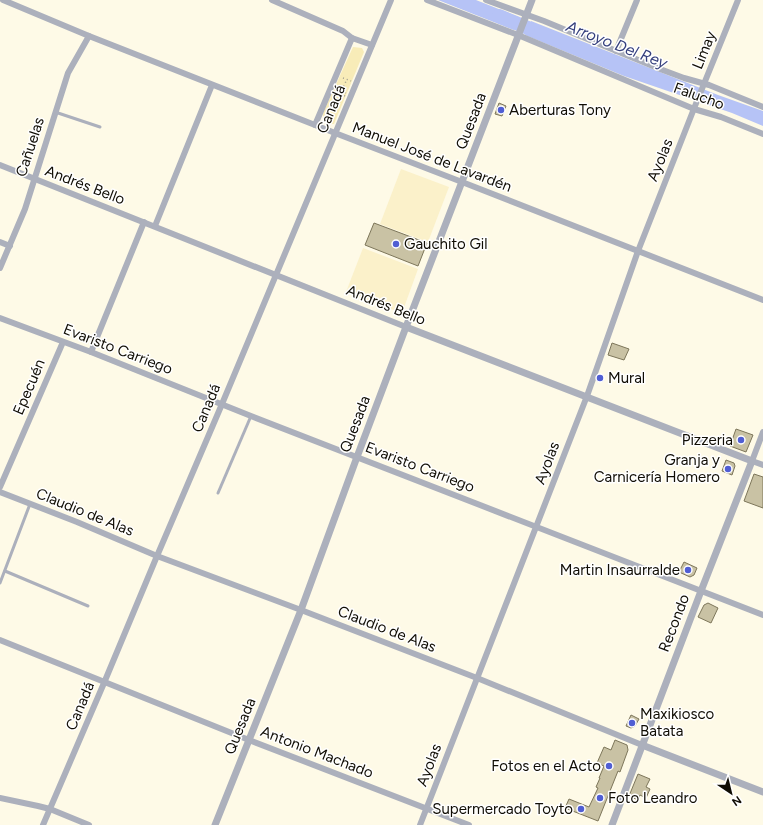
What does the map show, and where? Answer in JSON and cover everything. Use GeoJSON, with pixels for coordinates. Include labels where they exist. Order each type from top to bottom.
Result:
{"type":"FeatureCollection","features":[{"type":"Feature","properties":{"kind":"street","name":"Manuel José de Lavardén"},"geometry":{"type":"LineString","coordinates":[[3,0],[212,85],[763,300]]}},
{"type":"Feature","properties":{"kind":"street"},"geometry":{"type":"LineString","coordinates":[[272,0],[343,31],[352,38],[372,45]]}},
{"type":"Feature","properties":{"kind":"street","name":"Canadá"},"geometry":{"type":"LineString","coordinates":[[43,825],[222,404],[391,0]]}},
{"type":"Feature","properties":{"kind":"street","name":"Falucho"},"geometry":{"type":"LineString","coordinates":[[427,0],[519,33],[763,134]]}},
{"type":"Feature","properties":{"kind":"street","name":"Falucho"},"geometry":{"type":"LineString","coordinates":[[486,0],[525,16],[544,21],[660,69],[763,107]]}},
{"type":"Feature","properties":{"kind":"street","name":"Quesada"},"geometry":{"type":"LineString","coordinates":[[215,825],[301,610],[406,327],[532,0]]}},
{"type":"Feature","properties":{"kind":"street"},"geometry":{"type":"LineString","coordinates":[[616,51],[637,0]]}},
{"type":"Feature","properties":{"kind":"street","name":"Limay"},"geometry":{"type":"LineString","coordinates":[[695,107],[738,0]]}},
{"type":"Feature","properties":{"kind":"street","name":"Cañuelas"},"geometry":{"type":"LineString","coordinates":[[0,268],[25,209],[68,73],[89,36]]}},
{"type":"Feature","properties":{"kind":"street","name":"Canadá"},"geometry":{"type":"LineString","coordinates":[[315,125],[352,38]]}},
{"type":"Feature","properties":{"kind":"street"},"geometry":{"type":"LineString","coordinates":[[155,226],[212,85]]}},
{"type":"Feature","properties":{"kind":"street","name":"Ayolas"},"geometry":{"type":"LineString","coordinates":[[420,825],[587,396],[638,251],[695,107]]}},
{"type":"Feature","properties":{"kind":"street","name":"Andrés Bello"},"geometry":{"type":"LineString","coordinates":[[0,165],[406,327],[763,465]]}},
{"type":"Feature","properties":{"kind":"street"},"geometry":{"type":"LineString","coordinates":[[91,352],[144,222]]}},
{"type":"Feature","properties":{"kind":"street"},"geometry":{"type":"LineString","coordinates":[[0,242],[10,246]]}},
{"type":"Feature","properties":{"kind":"street","name":"Evaristo Carriego"},"geometry":{"type":"LineString","coordinates":[[0,318],[91,352],[251,416],[763,615]]}},
{"type":"Feature","properties":{"kind":"street","name":"Epecuén"},"geometry":{"type":"LineString","coordinates":[[0,487],[63,342]]}},
{"type":"Feature","properties":{"kind":"street","name":"Recondo"},"geometry":{"type":"LineString","coordinates":[[612,825],[763,432]]}},
{"type":"Feature","properties":{"kind":"street","name":"Claudio de Alas"},"geometry":{"type":"LineString","coordinates":[[0,492],[77,522],[157,556],[477,678],[763,792]]}},
{"type":"Feature","properties":{"kind":"street","name":"Antonio Machado"},"geometry":{"type":"LineString","coordinates":[[0,640],[104,683],[469,825]]}},
{"type":"Feature","properties":{"kind":"street"},"geometry":{"type":"LineString","coordinates":[[0,798],[38,806],[89,825]]}},
{"type":"Feature","properties":{"kind":"lane"},"geometry":{"type":"LineString","coordinates":[[55,112],[100,127]]}},
{"type":"Feature","properties":{"kind":"lane"},"geometry":{"type":"LineString","coordinates":[[218,493],[251,416]]}},
{"type":"Feature","properties":{"kind":"lane"},"geometry":{"type":"LineString","coordinates":[[0,583],[30,504]]}},
{"type":"Feature","properties":{"kind":"lane"},"geometry":{"type":"LineString","coordinates":[[5,570],[88,606]]}},
{"type":"Feature","properties":{"kind":"path"},"geometry":{"type":"LineString","coordinates":[[336,75],[356,83]]}},
{"type":"Feature","properties":{"kind":"path"},"geometry":{"type":"LineString","coordinates":[[342,91],[347,79]]}},
{"type":"Feature","properties":{"kind":"path"},"geometry":{"type":"LineString","coordinates":[[331,88],[342,91],[351,96]]}},
{"type":"Feature","properties":{"kind":"path"},"geometry":{"type":"LineString","coordinates":[[331,88],[351,96]]}},
{"type":"Feature","properties":{"kind":"path"},"geometry":{"type":"LineString","coordinates":[[319,115],[339,124]]}},
{"type":"Feature","properties":{"kind":"shaded area"},"geometry":{"type":"Polygon","coordinates":[[[353,47],[362,48],[364,52],[334,124],[329,123],[323,118],[323,113],[353,47]]]}},
{"type":"Feature","properties":{"kind":"shaded area"},"geometry":{"type":"Polygon","coordinates":[[[401,169],[449,187],[428,242],[380,224],[401,169]]]}},
{"type":"Feature","properties":{"kind":"shaded area"},"geometry":{"type":"Polygon","coordinates":[[[363,248],[418,269],[402,313],[346,292],[363,248]]]}},
{"type":"Feature","properties":{"kind":"water"},"geometry":{"type":"Polygon","coordinates":[[[438,0],[476,0],[519,17],[514,30],[438,0]]]}},
{"type":"Feature","properties":{"kind":"water"},"geometry":{"type":"Polygon","coordinates":[[[531,21],[718,95],[763,111],[763,126],[732,113],[624,76],[525,35],[531,21]]]}},
{"type":"Feature","properties":{"kind":"building","name":"Aberturas Tony"},"geometry":{"type":"Polygon","coordinates":[[[499,103],[506,106],[502,116],[495,114],[499,103]]]}},
{"type":"Feature","properties":{"kind":"building","name":"Gauchito Gil"},"geometry":{"type":"Polygon","coordinates":[[[374,223],[427,243],[418,266],[365,245],[374,223]]]}},
{"type":"Feature","properties":{"kind":"building"},"geometry":{"type":"Polygon","coordinates":[[[612,343],[629,349],[624,360],[608,355],[612,343]]]}},
{"type":"Feature","properties":{"kind":"building","name":"Pizzeria"},"geometry":{"type":"Polygon","coordinates":[[[736,429],[753,435],[746,452],[730,446],[736,429]]]}},
{"type":"Feature","properties":{"kind":"building","name":"Granja y Carnicería Homero"},"geometry":{"type":"Polygon","coordinates":[[[726,460],[734,463],[735,466],[732,475],[722,471],[726,460]]]}},
{"type":"Feature","properties":{"kind":"building"},"geometry":{"type":"Polygon","coordinates":[[[754,474],[763,477],[763,508],[744,501],[754,474]]]}},
{"type":"Feature","properties":{"kind":"building","name":"Martin Insaurralde"},"geometry":{"type":"Polygon","coordinates":[[[684,562],[697,568],[694,575],[690,577],[679,572],[684,562]]]}},
{"type":"Feature","properties":{"kind":"building"},"geometry":{"type":"Polygon","coordinates":[[[708,603],[718,608],[711,623],[698,617],[704,605],[708,603]]]}},
{"type":"Feature","properties":{"kind":"building","name":"Maxikiosco Batata"},"geometry":{"type":"Polygon","coordinates":[[[631,715],[639,719],[635,726],[631,728],[626,726],[631,715]]]}},
{"type":"Feature","properties":{"kind":"building"},"geometry":{"type":"Polygon","coordinates":[[[615,740],[627,745],[628,750],[598,821],[565,808],[569,799],[589,807],[598,788],[596,787],[604,766],[597,763],[604,747],[611,750],[615,740]]]}},
{"type":"Feature","properties":{"kind":"building"},"geometry":{"type":"Polygon","coordinates":[[[638,774],[650,779],[646,787],[650,789],[646,798],[640,795],[638,800],[629,796],[638,774]]]}},
{"type":"Feature","properties":{"kind":"waterway","name":"Arroyo Del Rey"},"geometry":{"type":"LineString","coordinates":[[499,16],[528,28]]}},
{"type":"Feature","properties":{"kind":"place","name":"Aberturas Tony"},"geometry":{"type":"Point","coordinates":[501,110]}},
{"type":"Feature","properties":{"kind":"place","name":"Gauchito Gil"},"geometry":{"type":"Point","coordinates":[396,244]}},
{"type":"Feature","properties":{"kind":"place","name":"Mural"},"geometry":{"type":"Point","coordinates":[600,378]}},
{"type":"Feature","properties":{"kind":"place","name":"Pizzeria"},"geometry":{"type":"Point","coordinates":[741,440]}},
{"type":"Feature","properties":{"kind":"place","name":"Granja y Carnicería Homero"},"geometry":{"type":"Point","coordinates":[728,469]}},
{"type":"Feature","properties":{"kind":"place","name":"Martin Insaurralde"},"geometry":{"type":"Point","coordinates":[688,570]}},
{"type":"Feature","properties":{"kind":"place","name":"Maxikiosco Batata"},"geometry":{"type":"Point","coordinates":[632,723]}},
{"type":"Feature","properties":{"kind":"place","name":"Fotos en el Acto"},"geometry":{"type":"Point","coordinates":[609,766]}},
{"type":"Feature","properties":{"kind":"place","name":"Foto Leandro"},"geometry":{"type":"Point","coordinates":[600,798]}},
{"type":"Feature","properties":{"kind":"place","name":"Supermercado Toyto"},"geometry":{"type":"Point","coordinates":[581,809]}}]}
